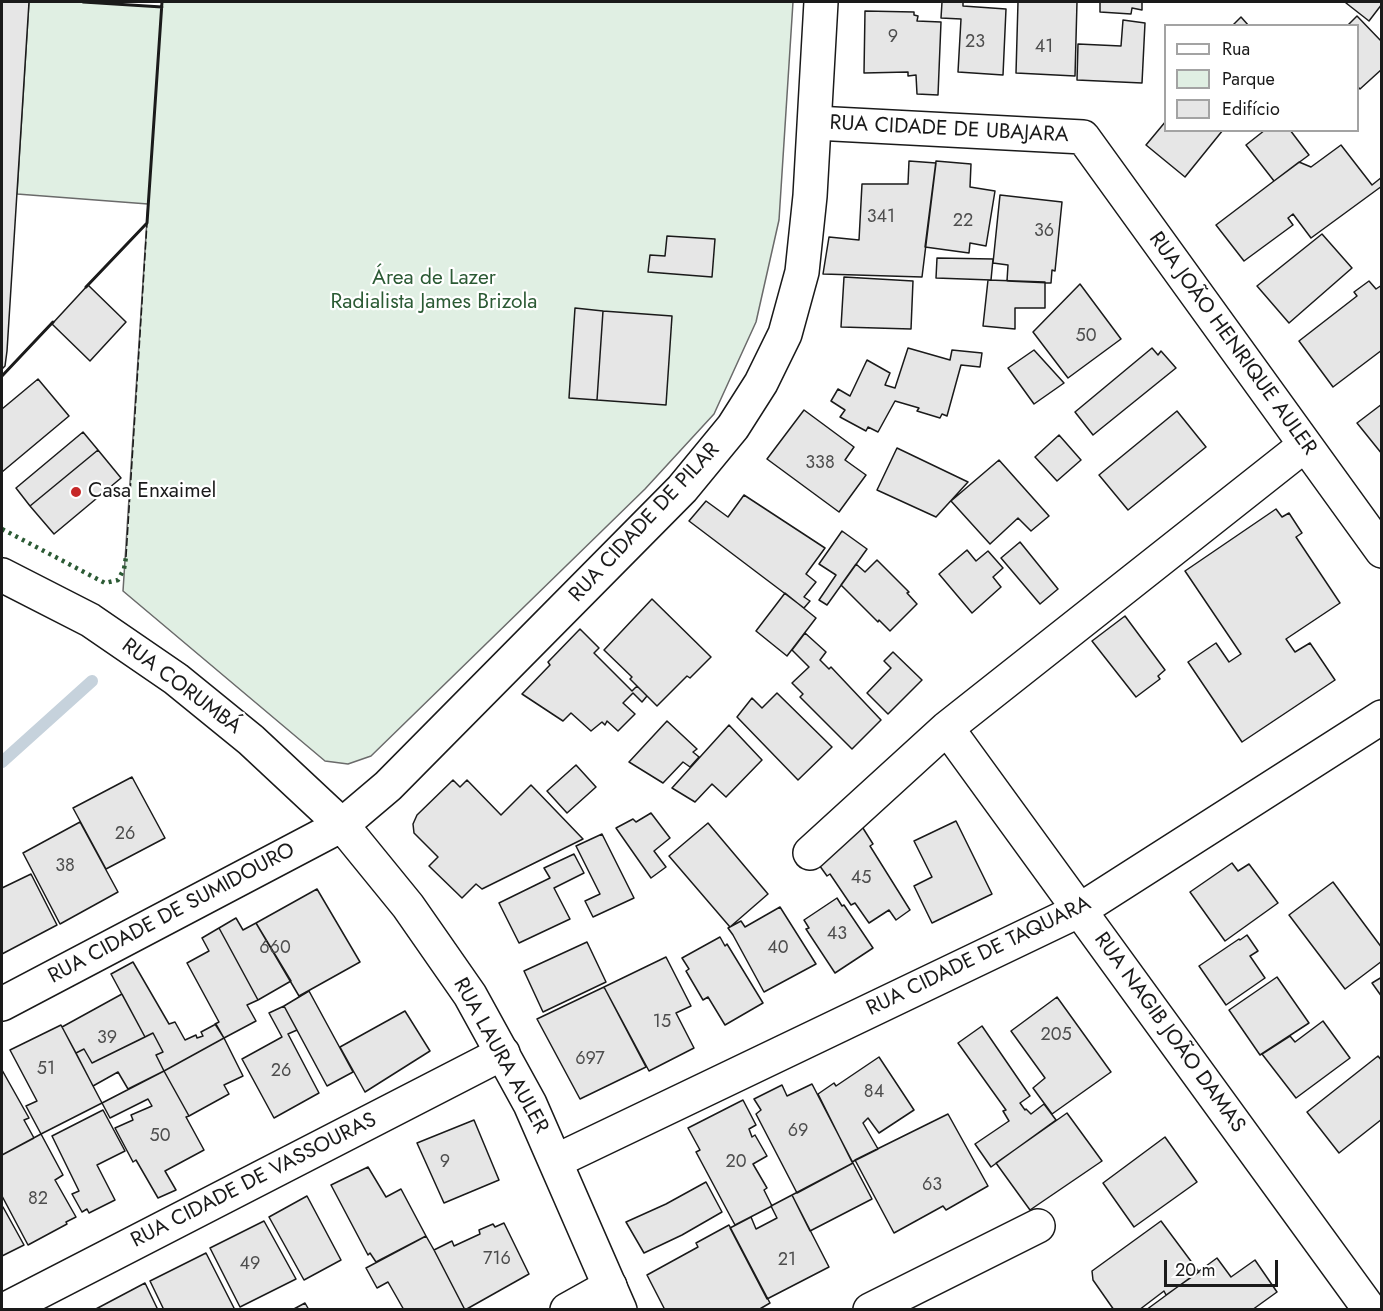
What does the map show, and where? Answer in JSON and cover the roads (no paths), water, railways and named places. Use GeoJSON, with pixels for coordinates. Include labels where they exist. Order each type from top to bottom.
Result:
{"type":"FeatureCollection","features":[{"type":"Feature","properties":{"kind":"street","name":"RUA CIDADE DE PILAR"},"geometry":{"type":"LineString","coordinates":[[342,825],[388,786],[682,489],[733,427],[760,383],[785,334],[802,272],[815,123],[821,2]]}},
{"type":"Feature","properties":{"kind":"street","name":"RUA CIDADE DE UBAJARA"},"geometry":{"type":"LineString","coordinates":[[815,123],[1083,137]]}},
{"type":"Feature","properties":{"kind":"street","name":"RUA JOÃO HENRIQUE AULER"},"geometry":{"type":"LineString","coordinates":[[1083,137],[1382,552]]}},
{"type":"Feature","properties":{"kind":"street"},"geometry":{"type":"LineString","coordinates":[[810,853],[947,728],[1305,445]]}},
{"type":"Feature","properties":{"kind":"street","name":"RUA CORUMBÁ"},"geometry":{"type":"LineString","coordinates":[[2,575],[90,620],[176,679],[251,740],[342,825]]}},
{"type":"Feature","properties":{"kind":"street","name":"RUA CIDADE DE TAQUARA"},"geometry":{"type":"LineString","coordinates":[[556,1161],[1080,910],[1382,717]]}},
{"type":"Feature","properties":{"kind":"street","name":"RUA NAGIB JOÃO DAMAS"},"geometry":{"type":"LineString","coordinates":[[947,728],[1370,1310]]}},
{"type":"Feature","properties":{"kind":"street","name":"RUA CIDADE DE SUMIDOURO"},"geometry":{"type":"LineString","coordinates":[[2,1004],[342,825]]}},
{"type":"Feature","properties":{"kind":"street","name":"RUA LAURA AULER"},"geometry":{"type":"LineString","coordinates":[[342,825],[408,906],[470,995],[530,1104],[615,1298]]}},
{"type":"Feature","properties":{"kind":"street","name":"RUA CIDADE DE VASSOURAS"},"geometry":{"type":"LineString","coordinates":[[4,1310],[503,1053]]}},
{"type":"Feature","properties":{"kind":"street"},"geometry":{"type":"LineString","coordinates":[[870,1310],[1038,1226]]}},
{"type":"Feature","properties":{"kind":"street"},"geometry":{"type":"LineString","coordinates":[[567,1310],[615,1298]]}},
{"type":"Feature","properties":{"kind":"waterway"},"geometry":{"type":"LineString","coordinates":[[2,762],[92,681]]}},
{"type":"Feature","properties":{"kind":"place","name":"Casa Enxaimel"},"geometry":{"type":"Point","coordinates":[76,492]}},
{"type":"Feature","properties":{"kind":"park label","name":"Área de Lazer Radialista James Brizola"},"geometry":{"type":"Point","coordinates":[434,291]}}]}
